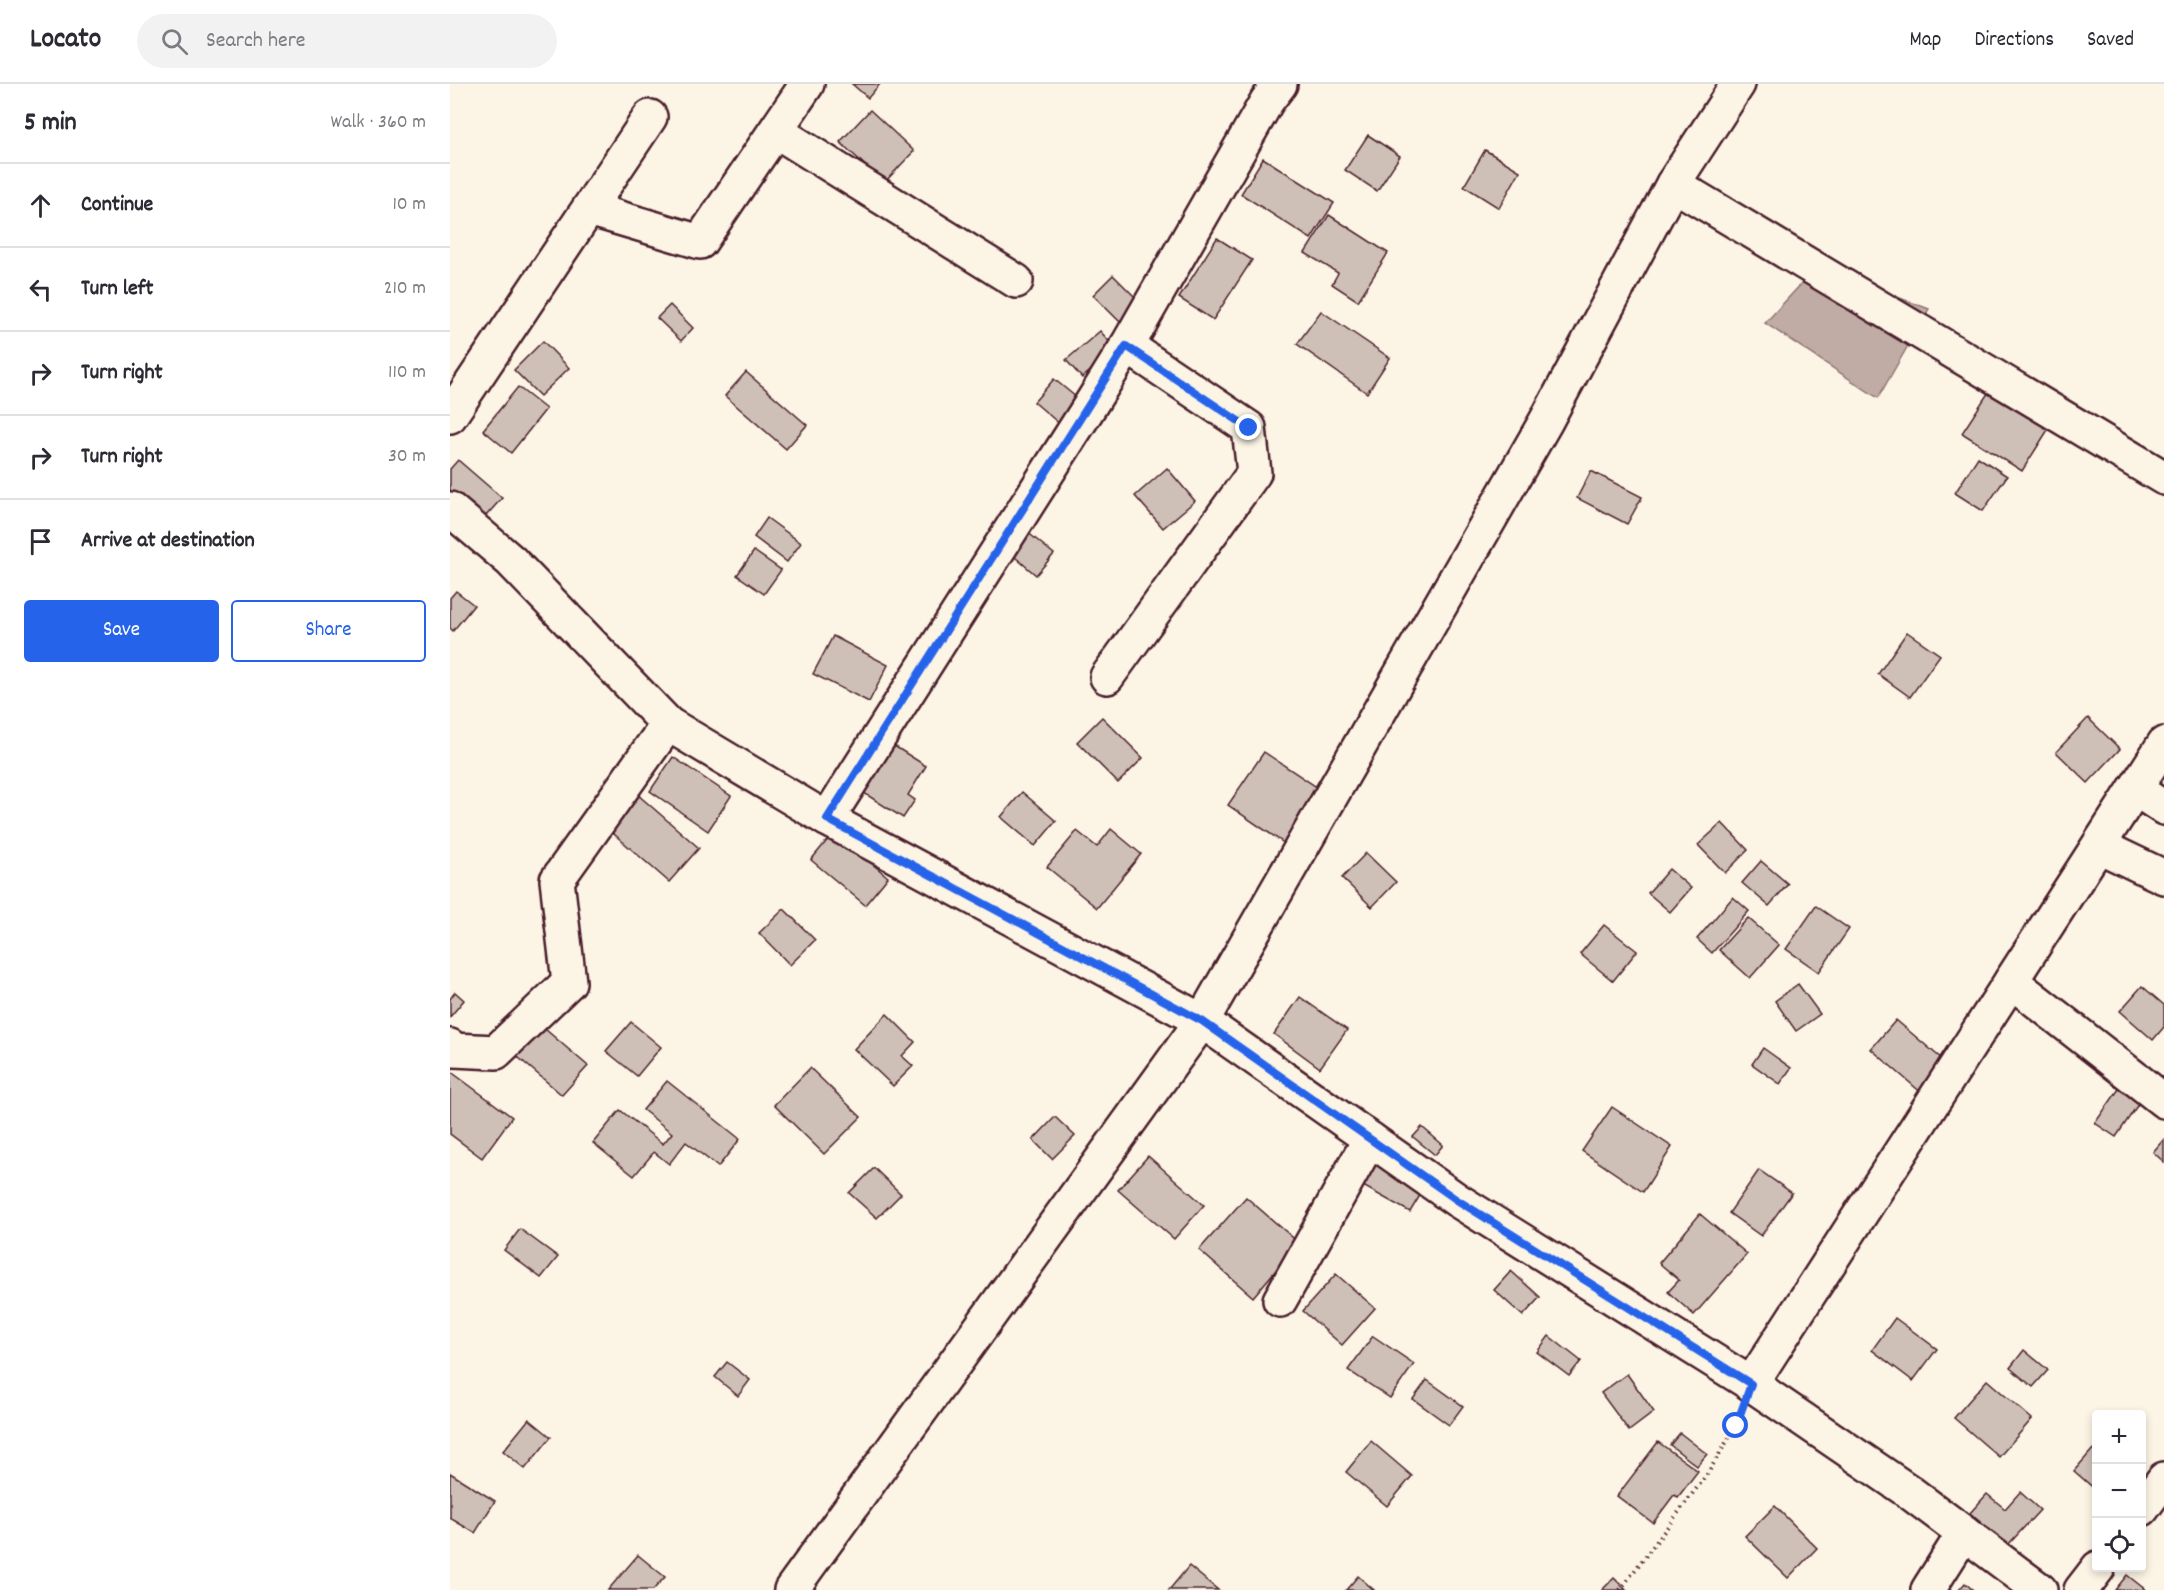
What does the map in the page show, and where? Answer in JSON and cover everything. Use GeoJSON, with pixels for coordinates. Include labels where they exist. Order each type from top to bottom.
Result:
{"type":"FeatureCollection","features":[{"type":"Feature","properties":{"kind":"street"},"geometry":{"type":"LineString","coordinates":[[589,209],[700,242],[807,84]]}},
{"type":"Feature","properties":{"kind":"street"},"geometry":{"type":"LineString","coordinates":[[827,819],[1126,346],[1267,101],[1280,84]]}},
{"type":"Feature","properties":{"kind":"street"},"geometry":{"type":"LineString","coordinates":[[791,1590],[1202,1021],[1546,421],[1673,184],[1738,84]]}},
{"type":"Feature","properties":{"kind":"street"},"geometry":{"type":"LineString","coordinates":[[450,416],[650,117]]}},
{"type":"Feature","properties":{"kind":"street"},"geometry":{"type":"LineString","coordinates":[[776,130],[1016,281]]}},
{"type":"Feature","properties":{"kind":"street"},"geometry":{"type":"LineString","coordinates":[[1673,184],[2164,478]]}},
{"type":"Feature","properties":{"kind":"street"},"geometry":{"type":"LineString","coordinates":[[1107,677],[1254,473],[1249,428],[1126,346]]}},
{"type":"Feature","properties":{"kind":"street"},"geometry":{"type":"LineString","coordinates":[[450,509],[511,561],[668,724],[827,819],[1202,1021],[1457,1200],[1751,1384],[1908,1491],[2040,1590]]}},
{"type":"Feature","properties":{"kind":"street"},"geometry":{"type":"LineString","coordinates":[[450,1046],[454,1050],[496,1052],[569,982],[557,880],[668,724]]}},
{"type":"Feature","properties":{"kind":"street"},"geometry":{"type":"LineString","coordinates":[[1751,1384],[2164,744]]}},
{"type":"Feature","properties":{"kind":"street"},"geometry":{"type":"LineString","coordinates":[[2135,789],[2164,808]]}},
{"type":"Feature","properties":{"kind":"street"},"geometry":{"type":"LineString","coordinates":[[2099,846],[2164,877]]}},
{"type":"Feature","properties":{"kind":"street"},"geometry":{"type":"LineString","coordinates":[[2012,981],[2164,1101]]}},
{"type":"Feature","properties":{"kind":"street"},"geometry":{"type":"LineString","coordinates":[[1280,1300],[1370,1139]]}},
{"type":"Feature","properties":{"kind":"street"},"geometry":{"type":"LineString","coordinates":[[2146,1504],[2164,1479]]}},
{"type":"Feature","properties":{"kind":"street"},"geometry":{"type":"LineString","coordinates":[[1928,1590],[1964,1533]]}},
{"type":"Feature","properties":{"kind":"street"},"geometry":{"type":"LineString","coordinates":[[2081,1590],[2095,1572]]}},
{"type":"Feature","properties":{"kind":"path"},"geometry":{"type":"LineString","coordinates":[[1620,1590],[1707,1473],[1736,1426],[1751,1384]]}},
{"type":"Feature","properties":{"kind":"shaded area"},"geometry":{"type":"Polygon","coordinates":[[[1817,267],[1929,309],[1878,398],[1765,323],[1817,267]]]}},
{"type":"Feature","properties":{"kind":"building"},"geometry":{"type":"Polygon","coordinates":[[[852,84],[880,84],[868,98],[852,84]]]}},
{"type":"Feature","properties":{"kind":"building"},"geometry":{"type":"Polygon","coordinates":[[[870,110],[914,151],[884,183],[840,142],[870,110]]]}},
{"type":"Feature","properties":{"kind":"building"},"geometry":{"type":"Polygon","coordinates":[[[1368,135],[1400,156],[1377,191],[1345,170],[1368,135]]]}},
{"type":"Feature","properties":{"kind":"building"},"geometry":{"type":"Polygon","coordinates":[[[1485,150],[1520,171],[1499,208],[1464,186],[1485,150]]]}},
{"type":"Feature","properties":{"kind":"building"},"geometry":{"type":"Polygon","coordinates":[[[1263,158],[1334,203],[1311,239],[1241,194],[1263,158]]]}},
{"type":"Feature","properties":{"kind":"building"},"geometry":{"type":"Polygon","coordinates":[[[1329,215],[1388,253],[1358,301],[1332,284],[1338,273],[1305,253],[1329,215]]]}},
{"type":"Feature","properties":{"kind":"building"},"geometry":{"type":"Polygon","coordinates":[[[1217,238],[1252,260],[1213,320],[1179,298],[1217,238]]]}},
{"type":"Feature","properties":{"kind":"building"},"geometry":{"type":"Polygon","coordinates":[[[1113,275],[1142,304],[1123,325],[1093,295],[1113,275]]]}},
{"type":"Feature","properties":{"kind":"building"},"geometry":{"type":"Polygon","coordinates":[[[670,305],[693,328],[681,341],[657,318],[670,305]]]}},
{"type":"Feature","properties":{"kind":"building"},"geometry":{"type":"Polygon","coordinates":[[[1321,311],[1390,358],[1367,393],[1297,344],[1321,311]]]}},
{"type":"Feature","properties":{"kind":"building"},"geometry":{"type":"Polygon","coordinates":[[[1100,331],[1116,349],[1082,378],[1066,360],[1100,331]]]}},
{"type":"Feature","properties":{"kind":"building"},"geometry":{"type":"Polygon","coordinates":[[[543,341],[569,368],[540,396],[514,370],[543,341]]]}},
{"type":"Feature","properties":{"kind":"building"},"geometry":{"type":"Polygon","coordinates":[[[746,372],[807,425],[786,449],[725,396],[746,372]]]}},
{"type":"Feature","properties":{"kind":"building"},"geometry":{"type":"Polygon","coordinates":[[[1054,379],[1082,402],[1062,426],[1034,402],[1054,379]]]}},
{"type":"Feature","properties":{"kind":"building"},"geometry":{"type":"Polygon","coordinates":[[[518,387],[546,409],[511,453],[483,430],[518,387]]]}},
{"type":"Feature","properties":{"kind":"building"},"geometry":{"type":"Polygon","coordinates":[[[1992,387],[2051,425],[2022,471],[1962,433],[1992,387]]]}},
{"type":"Feature","properties":{"kind":"building"},"geometry":{"type":"Polygon","coordinates":[[[1978,457],[2007,476],[1983,511],[1955,493],[1978,457]]]}},
{"type":"Feature","properties":{"kind":"building"},"geometry":{"type":"Polygon","coordinates":[[[458,460],[502,498],[476,527],[450,504],[450,469],[458,460]]]}},
{"type":"Feature","properties":{"kind":"building"},"geometry":{"type":"Polygon","coordinates":[[[1167,468],[1195,501],[1163,528],[1135,496],[1167,468]]]}},
{"type":"Feature","properties":{"kind":"building"},"geometry":{"type":"Polygon","coordinates":[[[1591,471],[1642,497],[1627,524],[1577,498],[1591,471]]]}},
{"type":"Feature","properties":{"kind":"building"},"geometry":{"type":"Polygon","coordinates":[[[767,518],[801,543],[787,562],[754,537],[767,518]]]}},
{"type":"Feature","properties":{"kind":"building"},"geometry":{"type":"Polygon","coordinates":[[[1026,531],[1054,554],[1036,575],[1009,552],[1026,531]]]}},
{"type":"Feature","properties":{"kind":"building"},"geometry":{"type":"Polygon","coordinates":[[[754,551],[781,570],[764,594],[737,575],[754,551]]]}},
{"type":"Feature","properties":{"kind":"building"},"geometry":{"type":"Polygon","coordinates":[[[456,591],[474,605],[453,631],[450,628],[450,598],[456,591]]]}},
{"type":"Feature","properties":{"kind":"building"},"geometry":{"type":"Polygon","coordinates":[[[1907,632],[1940,655],[1910,697],[1878,674],[1907,632]]]}},
{"type":"Feature","properties":{"kind":"building"},"geometry":{"type":"Polygon","coordinates":[[[833,636],[888,665],[869,702],[813,674],[833,636]]]}},
{"type":"Feature","properties":{"kind":"building"},"geometry":{"type":"Polygon","coordinates":[[[1102,717],[1143,758],[1118,783],[1077,742],[1102,717]]]}},
{"type":"Feature","properties":{"kind":"building"},"geometry":{"type":"Polygon","coordinates":[[[2088,718],[2120,749],[2088,783],[2056,752],[2088,718]]]}},
{"type":"Feature","properties":{"kind":"building"},"geometry":{"type":"Polygon","coordinates":[[[880,737],[926,766],[908,795],[915,800],[903,818],[850,784],[880,737]]]}},
{"type":"Feature","properties":{"kind":"building"},"geometry":{"type":"Polygon","coordinates":[[[1264,752],[1330,796],[1294,850],[1228,805],[1264,752]]]}},
{"type":"Feature","properties":{"kind":"building"},"geometry":{"type":"Polygon","coordinates":[[[673,757],[731,796],[708,831],[650,791],[673,757]]]}},
{"type":"Feature","properties":{"kind":"building"},"geometry":{"type":"Polygon","coordinates":[[[1022,792],[1056,821],[1035,846],[1001,817],[1022,792]]]}},
{"type":"Feature","properties":{"kind":"building"},"geometry":{"type":"Polygon","coordinates":[[[637,794],[699,848],[669,882],[607,828],[637,794]]]}},
{"type":"Feature","properties":{"kind":"building"},"geometry":{"type":"Polygon","coordinates":[[[1722,823],[1748,850],[1725,873],[1698,845],[1722,823]]]}},
{"type":"Feature","properties":{"kind":"building"},"geometry":{"type":"Polygon","coordinates":[[[1111,829],[1141,854],[1097,908],[1047,867],[1077,831],[1097,847],[1111,829]]]}},
{"type":"Feature","properties":{"kind":"building"},"geometry":{"type":"Polygon","coordinates":[[[834,832],[888,877],[865,905],[811,860],[834,832]]]}},
{"type":"Feature","properties":{"kind":"building"},"geometry":{"type":"Polygon","coordinates":[[[1366,853],[1396,882],[1372,907],[1342,878],[1366,853]]]}},
{"type":"Feature","properties":{"kind":"building"},"geometry":{"type":"Polygon","coordinates":[[[1761,861],[1788,884],[1769,906],[1742,883],[1761,861]]]}},
{"type":"Feature","properties":{"kind":"building"},"geometry":{"type":"Polygon","coordinates":[[[1669,869],[1691,888],[1670,912],[1648,893],[1669,869]]]}},
{"type":"Feature","properties":{"kind":"building"},"geometry":{"type":"Polygon","coordinates":[[[1733,897],[1749,911],[1712,953],[1697,939],[1733,897]]]}},
{"type":"Feature","properties":{"kind":"building"},"geometry":{"type":"Polygon","coordinates":[[[1816,906],[1849,929],[1819,972],[1786,949],[1816,906]]]}},
{"type":"Feature","properties":{"kind":"building"},"geometry":{"type":"Polygon","coordinates":[[[784,909],[815,940],[790,965],[759,933],[784,909]]]}},
{"type":"Feature","properties":{"kind":"building"},"geometry":{"type":"Polygon","coordinates":[[[1748,918],[1779,945],[1750,978],[1719,950],[1748,918]]]}},
{"type":"Feature","properties":{"kind":"building"},"geometry":{"type":"Polygon","coordinates":[[[1604,925],[1637,951],[1613,981],[1580,954],[1604,925]]]}},
{"type":"Feature","properties":{"kind":"building"},"geometry":{"type":"Polygon","coordinates":[[[1798,984],[1820,1014],[1796,1031],[1775,1001],[1798,984]]]}},
{"type":"Feature","properties":{"kind":"building"},"geometry":{"type":"Polygon","coordinates":[[[2142,986],[2164,1005],[2164,1027],[2153,1040],[2120,1011],[2142,986]]]}},
{"type":"Feature","properties":{"kind":"building"},"geometry":{"type":"Polygon","coordinates":[[[455,992],[464,1000],[450,1017],[450,999],[455,992]]]}},
{"type":"Feature","properties":{"kind":"building"},"geometry":{"type":"Polygon","coordinates":[[[1300,997],[1347,1030],[1320,1068],[1274,1034],[1300,997]]]}},
{"type":"Feature","properties":{"kind":"building"},"geometry":{"type":"Polygon","coordinates":[[[887,1014],[915,1042],[902,1056],[913,1066],[893,1086],[854,1049],[887,1014]]]}},
{"type":"Feature","properties":{"kind":"building"},"geometry":{"type":"Polygon","coordinates":[[[1896,1020],[1949,1065],[1924,1095],[1871,1049],[1896,1020]]]}},
{"type":"Feature","properties":{"kind":"building"},"geometry":{"type":"Polygon","coordinates":[[[631,1022],[661,1047],[637,1076],[606,1051],[631,1022]]]}},
{"type":"Feature","properties":{"kind":"building"},"geometry":{"type":"Polygon","coordinates":[[[538,1023],[588,1066],[562,1095],[512,1052],[538,1023]]]}},
{"type":"Feature","properties":{"kind":"building"},"geometry":{"type":"Polygon","coordinates":[[[1763,1048],[1791,1068],[1780,1084],[1752,1064],[1763,1048]]]}},
{"type":"Feature","properties":{"kind":"building"},"geometry":{"type":"Polygon","coordinates":[[[810,1068],[861,1117],[824,1154],[774,1105],[810,1068]]]}},
{"type":"Feature","properties":{"kind":"building"},"geometry":{"type":"Polygon","coordinates":[[[450,1071],[512,1117],[482,1158],[450,1134],[450,1071]]]}},
{"type":"Feature","properties":{"kind":"building"},"geometry":{"type":"Polygon","coordinates":[[[667,1081],[740,1139],[718,1167],[686,1142],[669,1164],[654,1152],[634,1176],[593,1143],[620,1110],[663,1144],[672,1133],[643,1110],[667,1081]]]}},
{"type":"Feature","properties":{"kind":"building"},"geometry":{"type":"Polygon","coordinates":[[[2121,1086],[2141,1100],[2116,1137],[2095,1123],[2121,1086]]]}},
{"type":"Feature","properties":{"kind":"building"},"geometry":{"type":"Polygon","coordinates":[[[1612,1107],[1672,1147],[1643,1192],[1582,1151],[1612,1107]]]}},
{"type":"Feature","properties":{"kind":"building"},"geometry":{"type":"Polygon","coordinates":[[[1055,1117],[1075,1136],[1052,1159],[1033,1140],[1055,1117]]]}},
{"type":"Feature","properties":{"kind":"building"},"geometry":{"type":"Polygon","coordinates":[[[1422,1127],[1443,1145],[1435,1155],[1413,1137],[1422,1127]]]}},
{"type":"Feature","properties":{"kind":"building"},"geometry":{"type":"Polygon","coordinates":[[[2164,1139],[2164,1162],[2153,1152],[2164,1139]]]}},
{"type":"Feature","properties":{"kind":"building"},"geometry":{"type":"Polygon","coordinates":[[[1148,1156],[1204,1205],[1174,1239],[1118,1190],[1148,1156]]]}},
{"type":"Feature","properties":{"kind":"building"},"geometry":{"type":"Polygon","coordinates":[[[1377,1160],[1425,1187],[1410,1212],[1363,1186],[1377,1160]]]}},
{"type":"Feature","properties":{"kind":"building"},"geometry":{"type":"Polygon","coordinates":[[[874,1168],[901,1194],[877,1218],[849,1193],[874,1168]]]}},
{"type":"Feature","properties":{"kind":"building"},"geometry":{"type":"Polygon","coordinates":[[[1759,1170],[1792,1193],[1761,1236],[1729,1213],[1759,1170]]]}},
{"type":"Feature","properties":{"kind":"building"},"geometry":{"type":"Polygon","coordinates":[[[1246,1197],[1299,1243],[1253,1297],[1199,1250],[1246,1197]]]}},
{"type":"Feature","properties":{"kind":"building"},"geometry":{"type":"Polygon","coordinates":[[[1700,1214],[1747,1254],[1694,1315],[1668,1292],[1679,1280],[1659,1263],[1700,1214]]]}},
{"type":"Feature","properties":{"kind":"building"},"geometry":{"type":"Polygon","coordinates":[[[520,1229],[558,1257],[541,1278],[504,1250],[520,1229]]]}},
{"type":"Feature","properties":{"kind":"building"},"geometry":{"type":"Polygon","coordinates":[[[1511,1271],[1540,1297],[1523,1316],[1494,1290],[1511,1271]]]}},
{"type":"Feature","properties":{"kind":"building"},"geometry":{"type":"Polygon","coordinates":[[[1336,1274],[1375,1308],[1342,1345],[1303,1311],[1336,1274]]]}},
{"type":"Feature","properties":{"kind":"building"},"geometry":{"type":"Polygon","coordinates":[[[1895,1318],[1937,1349],[1913,1381],[1872,1350],[1895,1318]]]}},
{"type":"Feature","properties":{"kind":"building"},"geometry":{"type":"Polygon","coordinates":[[[1373,1336],[1414,1364],[1390,1398],[1348,1370],[1373,1336]]]}},
{"type":"Feature","properties":{"kind":"building"},"geometry":{"type":"Polygon","coordinates":[[[1549,1336],[1581,1361],[1569,1376],[1537,1352],[1549,1336]]]}},
{"type":"Feature","properties":{"kind":"building"},"geometry":{"type":"Polygon","coordinates":[[[2024,1350],[2048,1370],[2033,1387],[2010,1368],[2024,1350]]]}},
{"type":"Feature","properties":{"kind":"building"},"geometry":{"type":"Polygon","coordinates":[[[727,1362],[750,1380],[738,1396],[715,1377],[727,1362]]]}},
{"type":"Feature","properties":{"kind":"building"},"geometry":{"type":"Polygon","coordinates":[[[1627,1374],[1654,1412],[1629,1431],[1601,1393],[1627,1374]]]}},
{"type":"Feature","properties":{"kind":"building"},"geometry":{"type":"Polygon","coordinates":[[[1427,1380],[1463,1406],[1449,1425],[1413,1399],[1427,1380]]]}},
{"type":"Feature","properties":{"kind":"building"},"geometry":{"type":"Polygon","coordinates":[[[1987,1380],[2032,1419],[1999,1457],[1954,1418],[1987,1380]]]}},
{"type":"Feature","properties":{"kind":"building"},"geometry":{"type":"Polygon","coordinates":[[[529,1419],[551,1437],[525,1469],[503,1451],[529,1419]]]}},
{"type":"Feature","properties":{"kind":"building"},"geometry":{"type":"Polygon","coordinates":[[[1680,1433],[1707,1454],[1697,1466],[1670,1445],[1680,1433]]]}},
{"type":"Feature","properties":{"kind":"building"},"geometry":{"type":"Polygon","coordinates":[[[1371,1441],[1412,1476],[1387,1506],[1346,1472],[1371,1441]]]}},
{"type":"Feature","properties":{"kind":"building"},"geometry":{"type":"Polygon","coordinates":[[[1658,1442],[1698,1471],[1678,1497],[1674,1495],[1653,1523],[1617,1496],[1658,1442]]]}},
{"type":"Feature","properties":{"kind":"building"},"geometry":{"type":"Polygon","coordinates":[[[2092,1450],[2092,1487],[2074,1471],[2092,1450]]]}},
{"type":"Feature","properties":{"kind":"building"},"geometry":{"type":"Polygon","coordinates":[[[450,1473],[495,1501],[475,1533],[450,1518],[450,1473]]]}},
{"type":"Feature","properties":{"kind":"building"},"geometry":{"type":"Polygon","coordinates":[[[2020,1492],[2040,1510],[2007,1546],[1970,1513],[1987,1494],[2005,1509],[2020,1492]]]}},
{"type":"Feature","properties":{"kind":"building"},"geometry":{"type":"Polygon","coordinates":[[[1775,1506],[1817,1548],[1788,1578],[1745,1536],[1775,1506]]]}},
{"type":"Feature","properties":{"kind":"building"},"geometry":{"type":"Polygon","coordinates":[[[638,1555],[665,1577],[653,1590],[608,1590],[638,1555]]]}},
{"type":"Feature","properties":{"kind":"building"},"geometry":{"type":"Polygon","coordinates":[[[1189,1566],[1218,1590],[1169,1590],[1189,1566]]]}},
{"type":"Feature","properties":{"kind":"building"},"geometry":{"type":"Polygon","coordinates":[[[2127,1575],[2146,1590],[2115,1590],[2127,1575]]]}},
{"type":"Feature","properties":{"kind":"building"},"geometry":{"type":"Polygon","coordinates":[[[1358,1576],[1374,1590],[1346,1590],[1358,1576]]]}},
{"type":"Feature","properties":{"kind":"building"},"geometry":{"type":"Polygon","coordinates":[[[1614,1578],[1626,1590],[1602,1590],[1614,1578]]]}},
{"type":"Feature","properties":{"kind":"building"},"geometry":{"type":"Polygon","coordinates":[[[1965,1583],[1973,1590],[1959,1590],[1965,1583]]]}},
{"type":"Feature","properties":{"kind":"route"},"geometry":{"type":"LineString","coordinates":[[1249,428],[1126,346],[827,819],[1202,1021],[1457,1200],[1751,1384],[1736,1426]]}}]}
